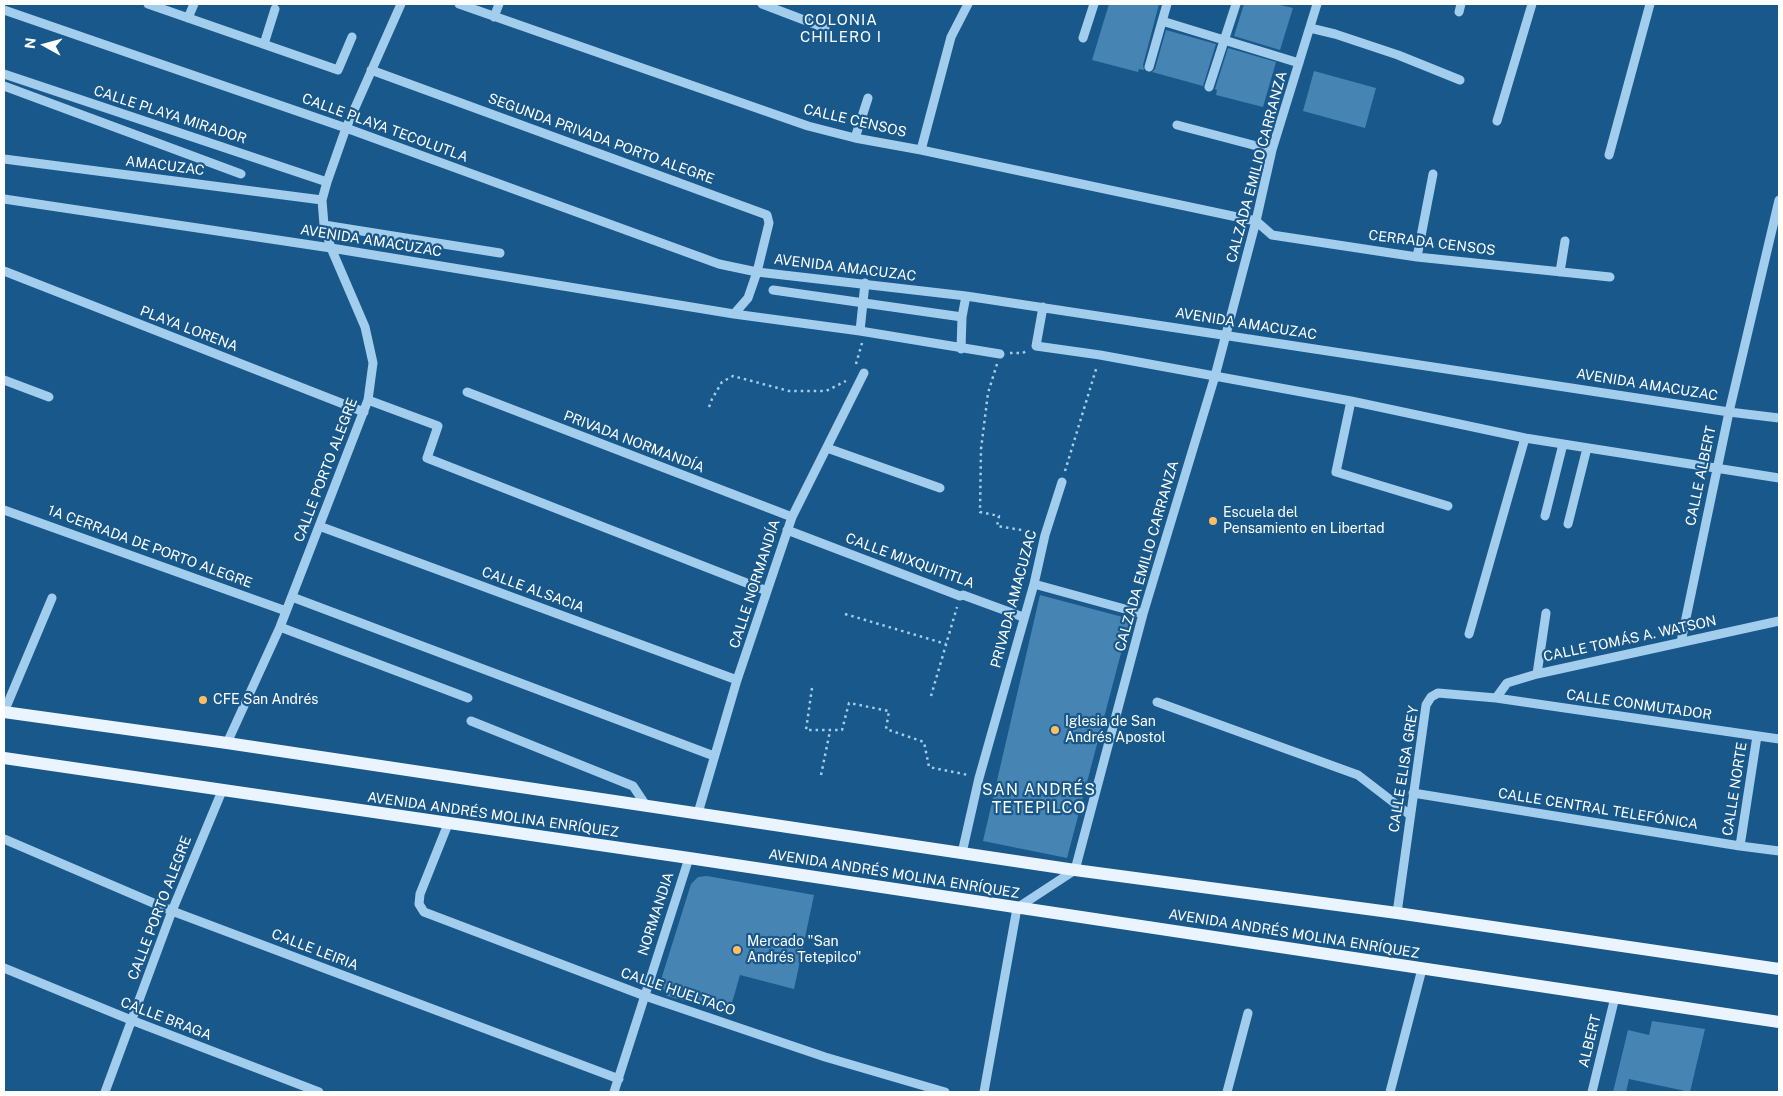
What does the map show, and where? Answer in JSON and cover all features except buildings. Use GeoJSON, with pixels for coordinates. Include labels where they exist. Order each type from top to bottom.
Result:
{"type":"FeatureCollection","features":[{"type":"Feature","properties":{"kind":"main road"},"geometry":{"type":"LineString","coordinates":[[4,712],[227,743],[1075,870],[1397,912],[1779,970]]}},
{"type":"Feature","properties":{"kind":"main road","name":"AVENIDA ANDRÉS MOLINA ENRÍQUEZ"},"geometry":{"type":"LineString","coordinates":[[4,758],[688,858],[1779,1022]]}},
{"type":"Feature","properties":{"kind":"street"},"geometry":{"type":"LineString","coordinates":[[153,4],[338,70],[352,38]]}},
{"type":"Feature","properties":{"kind":"street"},"geometry":{"type":"LineString","coordinates":[[188,18],[194,4]]}},
{"type":"Feature","properties":{"kind":"street","name":"CALLE PORTO ALEGRE"},"geometry":{"type":"LineString","coordinates":[[227,743],[292,597],[368,400],[373,363],[365,327],[331,248],[324,226],[322,200],[346,128],[401,4]]}},
{"type":"Feature","properties":{"kind":"street","name":"CALLE CENSOS"},"geometry":{"type":"LineString","coordinates":[[459,4],[808,126],[855,138],[921,150],[1256,221]]}},
{"type":"Feature","properties":{"kind":"street"},"geometry":{"type":"LineString","coordinates":[[494,16],[499,4]]}},
{"type":"Feature","properties":{"kind":"street"},"geometry":{"type":"LineString","coordinates":[[762,4],[825,28]]}},
{"type":"Feature","properties":{"kind":"street"},"geometry":{"type":"LineString","coordinates":[[921,150],[951,37],[968,4]]}},
{"type":"Feature","properties":{"kind":"street"},"geometry":{"type":"LineString","coordinates":[[1083,38],[1094,4]]}},
{"type":"Feature","properties":{"kind":"street"},"geometry":{"type":"LineString","coordinates":[[1148,67],[1168,4]]}},
{"type":"Feature","properties":{"kind":"street"},"geometry":{"type":"LineString","coordinates":[[1210,87],[1236,4]]}},
{"type":"Feature","properties":{"kind":"street","name":"CALZADA EMILIO CARRANZA"},"geometry":{"type":"LineString","coordinates":[[1075,870],[1143,614],[1215,376],[1256,221],[1272,150],[1318,4]]}},
{"type":"Feature","properties":{"kind":"street"},"geometry":{"type":"LineString","coordinates":[[1497,121],[1532,4]]}},
{"type":"Feature","properties":{"kind":"street"},"geometry":{"type":"LineString","coordinates":[[1609,155],[1650,4]]}},
{"type":"Feature","properties":{"kind":"street"},"geometry":{"type":"LineString","coordinates":[[264,44],[276,9]]}},
{"type":"Feature","properties":{"kind":"street","name":"CALLE PLAYA TECOLUTLA"},"geometry":{"type":"LineString","coordinates":[[4,10],[346,128],[719,264],[757,272]]}},
{"type":"Feature","properties":{"kind":"street"},"geometry":{"type":"LineString","coordinates":[[1162,20],[1299,63]]}},
{"type":"Feature","properties":{"kind":"street"},"geometry":{"type":"LineString","coordinates":[[1310,28],[1335,34],[1398,55],[1460,80]]}},
{"type":"Feature","properties":{"kind":"street","name":"SEGUNDA PRIVADA PORTO ALEGRE"},"geometry":{"type":"LineString","coordinates":[[371,70],[766,215],[769,223],[757,272]]}},
{"type":"Feature","properties":{"kind":"street","name":"CALLE PLAYA MIRADOR"},"geometry":{"type":"LineString","coordinates":[[4,74],[327,182]]}},
{"type":"Feature","properties":{"kind":"street"},"geometry":{"type":"LineString","coordinates":[[4,86],[241,174]]}},
{"type":"Feature","properties":{"kind":"street"},"geometry":{"type":"LineString","coordinates":[[855,138],[868,98]]}},
{"type":"Feature","properties":{"kind":"street"},"geometry":{"type":"LineString","coordinates":[[1177,124],[1272,150]]}},
{"type":"Feature","properties":{"kind":"street","name":"AMACUZAC"},"geometry":{"type":"LineString","coordinates":[[4,159],[322,200]]}},
{"type":"Feature","properties":{"kind":"street"},"geometry":{"type":"LineString","coordinates":[[1417,257],[1434,174]]}},
{"type":"Feature","properties":{"kind":"street","name":"AVENIDA AMACUZAC"},"geometry":{"type":"LineString","coordinates":[[4,199],[331,248],[734,314],[860,331],[1000,354]]}},
{"type":"Feature","properties":{"kind":"street","name":"CALLE ALBERT"},"geometry":{"type":"LineString","coordinates":[[1681,642],[1729,412],[1779,200]]}},
{"type":"Feature","properties":{"kind":"street","name":"CERRADA CENSOS"},"geometry":{"type":"LineString","coordinates":[[1256,221],[1272,235],[1417,257],[1610,277]]}},
{"type":"Feature","properties":{"kind":"street"},"geometry":{"type":"LineString","coordinates":[[324,226],[500,253]]}},
{"type":"Feature","properties":{"kind":"street"},"geometry":{"type":"LineString","coordinates":[[1560,272],[1565,241]]}},
{"type":"Feature","properties":{"kind":"street","name":"PLAYA LORENA"},"geometry":{"type":"LineString","coordinates":[[4,271],[364,412]]}},
{"type":"Feature","properties":{"kind":"street","name":"AVENIDA AMACUZAC"},"geometry":{"type":"LineString","coordinates":[[734,314],[748,298],[757,272],[966,296],[1779,418]]}},
{"type":"Feature","properties":{"kind":"street"},"geometry":{"type":"LineString","coordinates":[[860,331],[865,283]]}},
{"type":"Feature","properties":{"kind":"street"},"geometry":{"type":"LineString","coordinates":[[773,290],[962,318]]}},
{"type":"Feature","properties":{"kind":"street"},"geometry":{"type":"LineString","coordinates":[[961,349],[962,318],[966,296]]}},
{"type":"Feature","properties":{"kind":"street"},"geometry":{"type":"LineString","coordinates":[[1043,307],[1036,346],[1100,355],[1351,401],[1525,438],[1779,478]]}},
{"type":"Feature","properties":{"kind":"street","name":"CALLE NORMANDÍA"},"geometry":{"type":"LineString","coordinates":[[698,813],[714,756],[787,530],[864,373]]}},
{"type":"Feature","properties":{"kind":"street"},"geometry":{"type":"LineString","coordinates":[[4,380],[48,397]]}},
{"type":"Feature","properties":{"kind":"street","name":"PRIVADA NORMANDÍA"},"geometry":{"type":"LineString","coordinates":[[467,392],[792,517]]}},
{"type":"Feature","properties":{"kind":"street"},"geometry":{"type":"LineString","coordinates":[[368,400],[438,426],[427,458],[767,591]]}},
{"type":"Feature","properties":{"kind":"street"},"geometry":{"type":"LineString","coordinates":[[1351,401],[1336,472],[1448,506]]}},
{"type":"Feature","properties":{"kind":"street"},"geometry":{"type":"LineString","coordinates":[[1469,634],[1525,438]]}},
{"type":"Feature","properties":{"kind":"street"},"geometry":{"type":"LineString","coordinates":[[1545,516],[1563,444]]}},
{"type":"Feature","properties":{"kind":"street"},"geometry":{"type":"LineString","coordinates":[[827,448],[940,488]]}},
{"type":"Feature","properties":{"kind":"street"},"geometry":{"type":"LineString","coordinates":[[1568,524],[1587,448]]}},
{"type":"Feature","properties":{"kind":"street","name":"PRIVADA AMACUZAC"},"geometry":{"type":"LineString","coordinates":[[962,853],[979,778],[1023,617],[1034,584],[1045,534],[1062,482]]}},
{"type":"Feature","properties":{"kind":"street","name":"1A CERRADA DE PORTO ALEGRE"},"geometry":{"type":"LineString","coordinates":[[4,510],[286,611]]}},
{"type":"Feature","properties":{"kind":"street","name":"CALLE ALSACIA"},"geometry":{"type":"LineString","coordinates":[[319,526],[738,680]]}},
{"type":"Feature","properties":{"kind":"street","name":"CALLE MIXQUITITLA"},"geometry":{"type":"LineString","coordinates":[[787,530],[960,596],[963,595],[1023,617]]}},
{"type":"Feature","properties":{"kind":"street"},"geometry":{"type":"LineString","coordinates":[[1034,584],[1143,614]]}},
{"type":"Feature","properties":{"kind":"street"},"geometry":{"type":"LineString","coordinates":[[292,597],[714,756]]}},
{"type":"Feature","properties":{"kind":"street"},"geometry":{"type":"LineString","coordinates":[[4,712],[52,598]]}},
{"type":"Feature","properties":{"kind":"street"},"geometry":{"type":"LineString","coordinates":[[1537,674],[1546,613]]}},
{"type":"Feature","properties":{"kind":"street","name":"CALLE TOMÁS A. WATSON"},"geometry":{"type":"LineString","coordinates":[[1496,698],[1507,683],[1537,674],[1779,621]]}},
{"type":"Feature","properties":{"kind":"street"},"geometry":{"type":"LineString","coordinates":[[280,626],[468,698]]}},
{"type":"Feature","properties":{"kind":"street","name":"CALLE ELISA GREY"},"geometry":{"type":"LineString","coordinates":[[1397,912],[1426,705],[1430,697],[1438,692],[1496,698]]}},
{"type":"Feature","properties":{"kind":"street","name":"CALLE CONMUTADOR"},"geometry":{"type":"LineString","coordinates":[[1496,698],[1779,739]]}},
{"type":"Feature","properties":{"kind":"street"},"geometry":{"type":"LineString","coordinates":[[1157,702],[1358,775],[1410,815]]}},
{"type":"Feature","properties":{"kind":"street"},"geometry":{"type":"LineString","coordinates":[[471,721],[633,786],[647,807]]}},
{"type":"Feature","properties":{"kind":"street","name":"CALLE NORTE"},"geometry":{"type":"LineString","coordinates":[[1740,846],[1757,736]]}},
{"type":"Feature","properties":{"kind":"street","name":"CALLE PORTO ALEGRE"},"geometry":{"type":"LineString","coordinates":[[105,1092],[172,911],[222,791]]}},
{"type":"Feature","properties":{"kind":"street","name":"CALLE CENTRAL TELEFÓNICA"},"geometry":{"type":"LineString","coordinates":[[1413,794],[1779,851]]}},
{"type":"Feature","properties":{"kind":"street","name":"CALLE HUELTACO"},"geometry":{"type":"LineString","coordinates":[[448,824],[420,894],[419,904],[424,912],[645,996],[825,1058],[945,1092]]}},
{"type":"Feature","properties":{"kind":"street","name":"CALLE LEIRIA"},"geometry":{"type":"LineString","coordinates":[[4,839],[172,911],[619,1078]]}},
{"type":"Feature","properties":{"kind":"street","name":"NORMANDIA"},"geometry":{"type":"LineString","coordinates":[[614,1092],[688,858]]}},
{"type":"Feature","properties":{"kind":"street"},"geometry":{"type":"LineString","coordinates":[[984,1092],[1017,908],[1075,870]]}},
{"type":"Feature","properties":{"kind":"street","name":"CALLE BRAGA"},"geometry":{"type":"LineString","coordinates":[[4,968],[131,1020],[319,1092]]}},
{"type":"Feature","properties":{"kind":"street"},"geometry":{"type":"LineString","coordinates":[[1390,1092],[1422,969]]}},
{"type":"Feature","properties":{"kind":"street","name":"ALBERT"},"geometry":{"type":"LineString","coordinates":[[1592,1092],[1615,997]]}},
{"type":"Feature","properties":{"kind":"street"},"geometry":{"type":"LineString","coordinates":[[1227,1092],[1248,1013]]}},
{"type":"Feature","properties":{"kind":"path"},"geometry":{"type":"LineString","coordinates":[[853,371],[862,344],[860,331]]}},
{"type":"Feature","properties":{"kind":"path"},"geometry":{"type":"LineString","coordinates":[[1036,346],[1023,353],[1000,354],[988,393],[981,449],[980,512],[999,516],[997,526],[1045,534]]}},
{"type":"Feature","properties":{"kind":"path"},"geometry":{"type":"LineString","coordinates":[[1062,482],[1100,355]]}},
{"type":"Feature","properties":{"kind":"path"},"geometry":{"type":"LineString","coordinates":[[709,407],[722,382],[733,376],[789,391],[826,392],[849,380]]}},
{"type":"Feature","properties":{"kind":"path"},"geometry":{"type":"LineString","coordinates":[[931,696],[960,596]]}},
{"type":"Feature","properties":{"kind":"path"},"geometry":{"type":"LineString","coordinates":[[845,614],[946,644]]}},
{"type":"Feature","properties":{"kind":"path"},"geometry":{"type":"LineString","coordinates":[[812,688],[806,730],[842,730],[849,703],[889,711],[886,729],[924,742],[929,767],[979,778]]}},
{"type":"Feature","properties":{"kind":"path"},"geometry":{"type":"LineString","coordinates":[[821,775],[830,731]]}},
{"type":"Feature","properties":{"kind":"place","name":"Escuela del Pensamiento en Libertad"},"geometry":{"type":"Point","coordinates":[1213,521]}},
{"type":"Feature","properties":{"kind":"place","name":"CFE San Andrés"},"geometry":{"type":"Point","coordinates":[203,700]}},
{"type":"Feature","properties":{"kind":"place","name":"Iglesia de San Andrés Apostol"},"geometry":{"type":"Point","coordinates":[1055,730]}},
{"type":"Feature","properties":{"kind":"place","name":"Mercado \"San Andrés Tetepilco\""},"geometry":{"type":"Point","coordinates":[737,950]}},
{"type":"Feature","properties":{"kind":"district","name":"COLONIA CHILERO I"},"geometry":{"type":"Point","coordinates":[841,28]}},
{"type":"Feature","properties":{"kind":"district","name":"SAN ANDRÉS TETEPILCO"},"geometry":{"type":"Point","coordinates":[1039,799]}}]}
